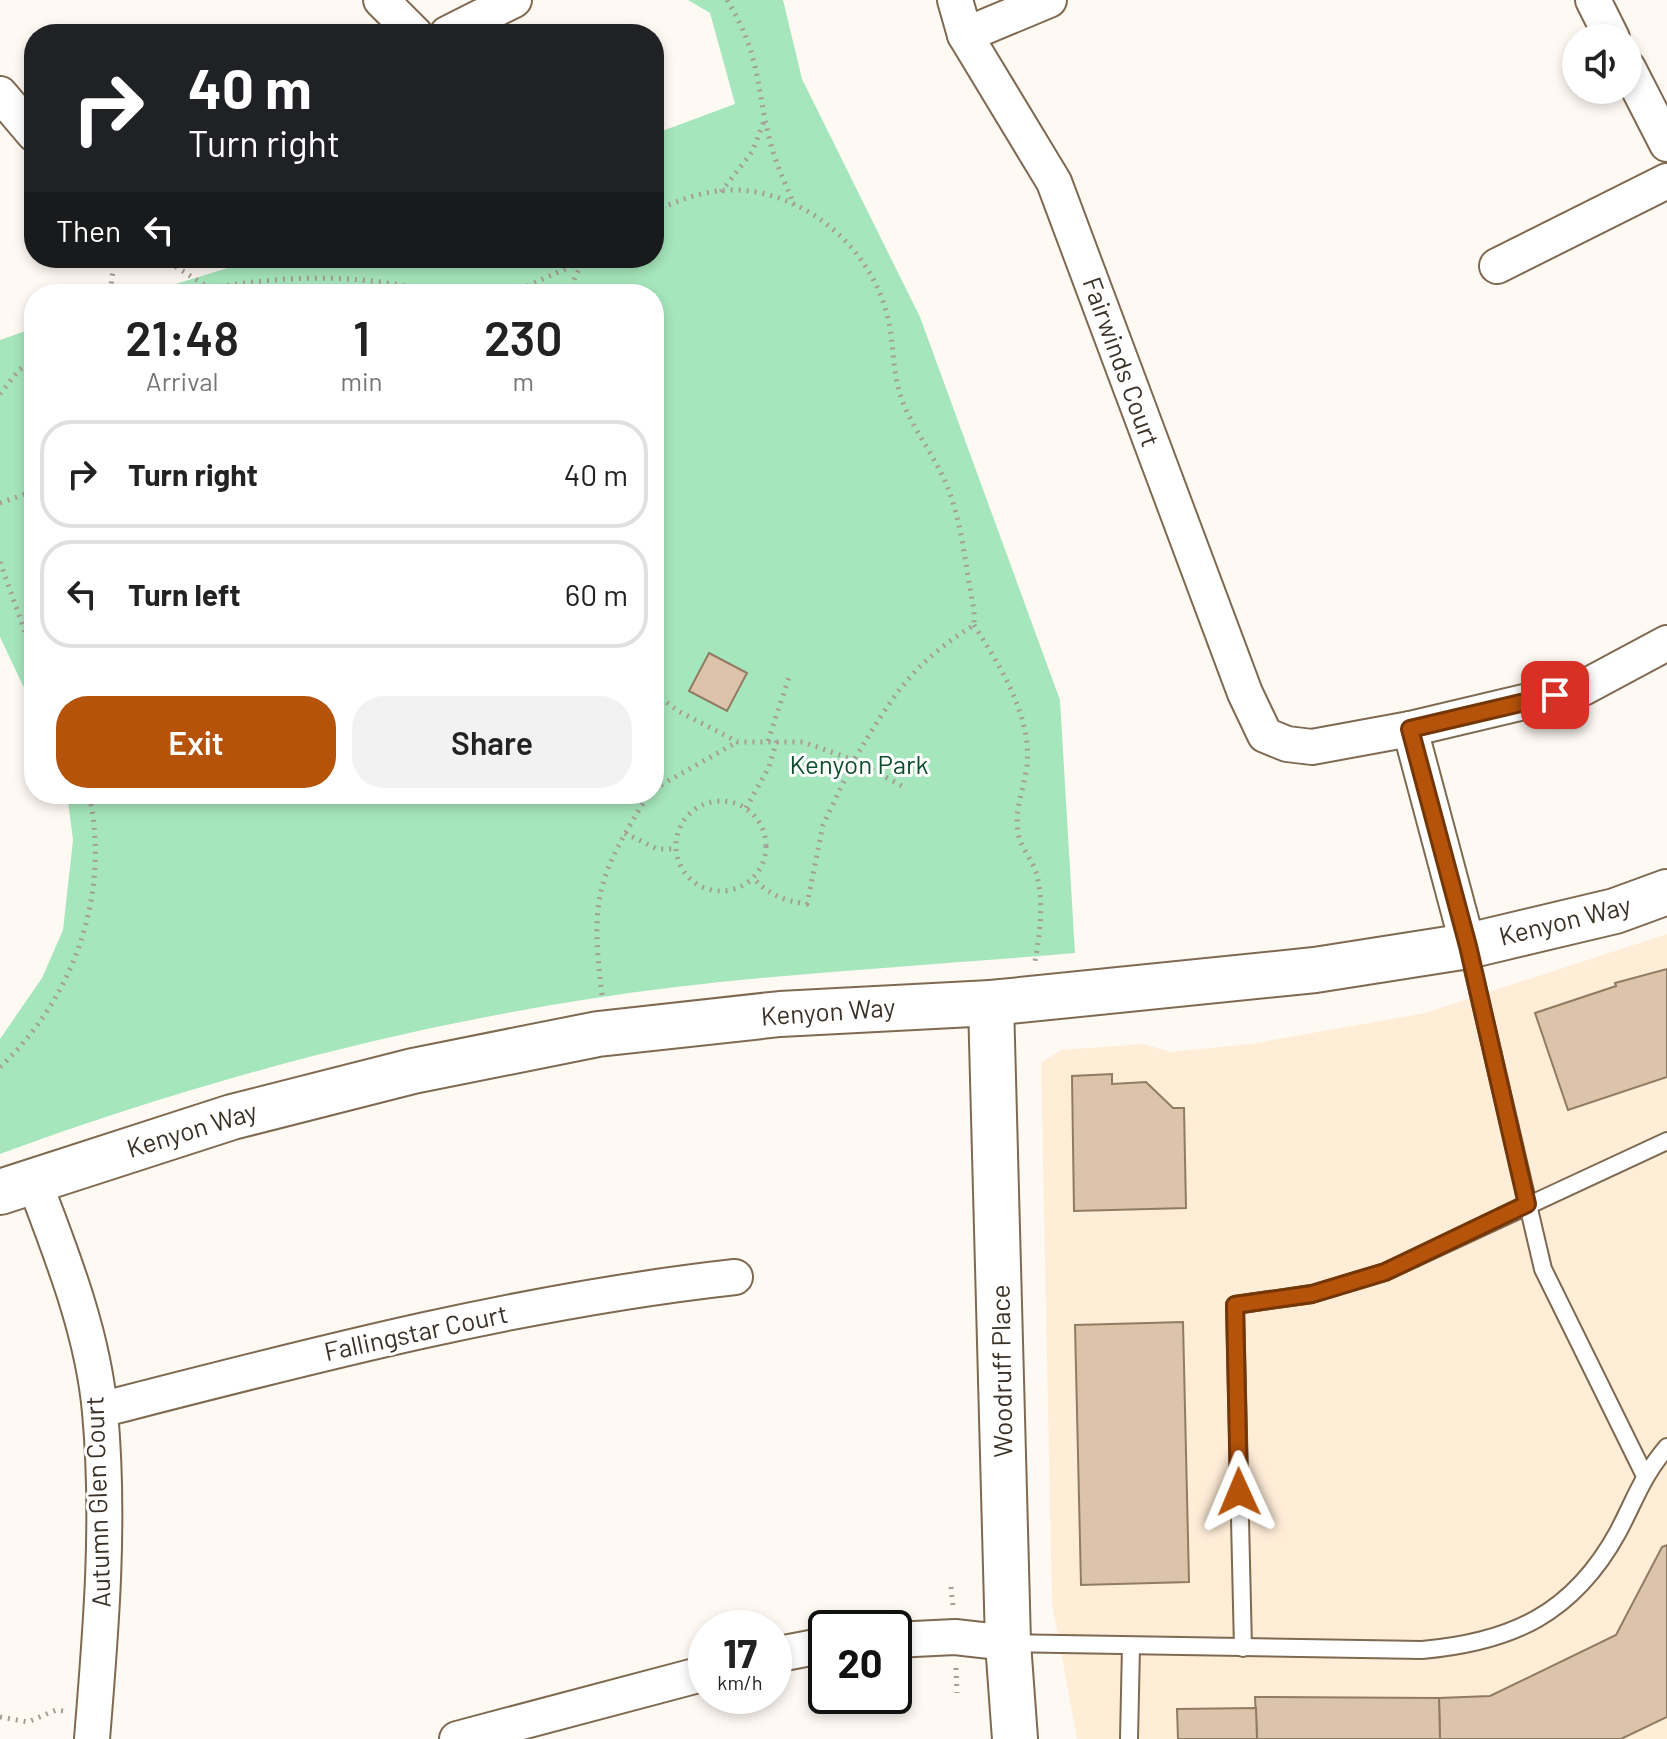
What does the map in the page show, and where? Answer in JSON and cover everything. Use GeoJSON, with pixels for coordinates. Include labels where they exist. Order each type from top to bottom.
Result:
{"type":"FeatureCollection","features":[{"type":"Feature","properties":{"kind":"street"},"geometry":{"type":"LineString","coordinates":[[381,0],[405,24]]}},
{"type":"Feature","properties":{"kind":"street"},"geometry":{"type":"LineString","coordinates":[[467,24],[514,0]]}},
{"type":"Feature","properties":{"kind":"street","name":"Fairwinds Court"},"geometry":{"type":"LineString","coordinates":[[955,0],[965,35],[1054,182],[1245,693],[1265,735],[1287,744],[1312,747],[1410,729]]}},
{"type":"Feature","properties":{"kind":"street"},"geometry":{"type":"LineString","coordinates":[[965,35],[1049,0]]}},
{"type":"Feature","properties":{"kind":"street"},"geometry":{"type":"LineString","coordinates":[[1593,0],[1605,24]]}},
{"type":"Feature","properties":{"kind":"street"},"geometry":{"type":"LineString","coordinates":[[0,94],[24,122]]}},
{"type":"Feature","properties":{"kind":"street"},"geometry":{"type":"LineString","coordinates":[[1642,95],[1667,144]]}},
{"type":"Feature","properties":{"kind":"street"},"geometry":{"type":"LineString","coordinates":[[1497,266],[1667,181]]}},
{"type":"Feature","properties":{"kind":"street"},"geometry":{"type":"LineString","coordinates":[[1468,946],[1410,729],[1583,688],[1667,643]]}},
{"type":"Feature","properties":{"kind":"street","name":"Kenyon Way"},"geometry":{"type":"LineString","coordinates":[[16,1186],[292,1101],[413,1071],[598,1034],[780,1014],[991,1003],[1315,970],[1468,946],[1615,911],[1667,892]]}},
{"type":"Feature","properties":{"kind":"street","name":"Woodruff Place"},"geometry":{"type":"LineString","coordinates":[[991,1003],[1008,1643],[1015,1739]]}},
{"type":"Feature","properties":{"kind":"street","name":"Autumn Glen Court"},"geometry":{"type":"LineString","coordinates":[[16,1186],[83,1324],[100,1410],[105,1582],[92,1739]]}},
{"type":"Feature","properties":{"kind":"street","name":"Fallingstar Court"},"geometry":{"type":"LineString","coordinates":[[100,1410],[381,1337],[641,1288],[735,1277]]}},
{"type":"Feature","properties":{"kind":"street"},"geometry":{"type":"LineString","coordinates":[[912,1639],[955,1637],[1008,1643]]}},
{"type":"Feature","properties":{"kind":"street"},"geometry":{"type":"LineString","coordinates":[[457,1739],[688,1678]]}},
{"type":"Feature","properties":{"kind":"lane"},"geometry":{"type":"LineString","coordinates":[[1468,946],[1543,1269],[1644,1474]]}},
{"type":"Feature","properties":{"kind":"lane"},"geometry":{"type":"LineString","coordinates":[[1243,1648],[1235,1305],[1312,1294],[1385,1272],[1667,1141]]}},
{"type":"Feature","properties":{"kind":"lane"},"geometry":{"type":"LineString","coordinates":[[1008,1643],[1422,1650],[1474,1645],[1531,1622],[1576,1593],[1617,1533],[1644,1474],[1667,1447]]}},
{"type":"Feature","properties":{"kind":"lane"},"geometry":{"type":"LineString","coordinates":[[1129,1739],[1131,1646]]}},
{"type":"Feature","properties":{"kind":"path"},"geometry":{"type":"LineString","coordinates":[[727,0],[747,33],[759,70],[770,144],[795,206]]}},
{"type":"Feature","properties":{"kind":"path"},"geometry":{"type":"LineString","coordinates":[[721,192],[752,152],[765,118]]}},
{"type":"Feature","properties":{"kind":"path"},"geometry":{"type":"LineString","coordinates":[[664,207],[684,198],[735,190],[774,197],[795,206],[848,241],[871,272],[887,313],[891,364],[902,399],[949,490],[974,625],[1004,673],[1023,725],[1027,765],[1016,807],[1020,839],[1037,875],[1042,921],[1035,964]]}},
{"type":"Feature","properties":{"kind":"path"},"geometry":{"type":"LineString","coordinates":[[178,268],[203,284]]}},
{"type":"Feature","properties":{"kind":"path"},"geometry":{"type":"LineString","coordinates":[[531,284],[566,268]]}},
{"type":"Feature","properties":{"kind":"path"},"geometry":{"type":"LineString","coordinates":[[242,284],[284,279],[339,278],[389,284]]}},
{"type":"Feature","properties":{"kind":"path"},"geometry":{"type":"LineString","coordinates":[[0,394],[24,366]]}},
{"type":"Feature","properties":{"kind":"path"},"geometry":{"type":"LineString","coordinates":[[0,503],[24,495]]}},
{"type":"Feature","properties":{"kind":"path"},"geometry":{"type":"LineString","coordinates":[[0,562],[24,629]]}},
{"type":"Feature","properties":{"kind":"path"},"geometry":{"type":"LineString","coordinates":[[753,878],[765,890],[785,901],[807,904],[823,825],[854,760],[896,691],[934,650],[974,625]]}},
{"type":"Feature","properties":{"kind":"path"},"geometry":{"type":"LineString","coordinates":[[768,741],[789,677]]}},
{"type":"Feature","properties":{"kind":"path"},"geometry":{"type":"LineString","coordinates":[[664,700],[689,718],[738,742]]}},
{"type":"Feature","properties":{"kind":"path"},"geometry":{"type":"LineString","coordinates":[[746,808],[769,767],[777,740]]}},
{"type":"Feature","properties":{"kind":"path"},"geometry":{"type":"LineString","coordinates":[[664,783],[738,742],[777,740],[803,742],[854,760],[902,786]]}},
{"type":"Feature","properties":{"kind":"path"},"geometry":{"type":"LineString","coordinates":[[733,802],[746,808],[764,830],[767,845],[764,861],[753,878],[731,891],[715,891],[687,877],[676,849],[683,822],[705,804],[733,802]]}},
{"type":"Feature","properties":{"kind":"path"},"geometry":{"type":"LineString","coordinates":[[0,1067],[48,1013],[64,984],[84,934],[93,900],[96,854],[90,804]]}},
{"type":"Feature","properties":{"kind":"path"},"geometry":{"type":"LineString","coordinates":[[603,1002],[595,942],[598,891],[625,833],[643,804]]}},
{"type":"Feature","properties":{"kind":"path"},"geometry":{"type":"LineString","coordinates":[[625,833],[657,849],[676,849]]}},
{"type":"Feature","properties":{"kind":"path"},"geometry":{"type":"LineString","coordinates":[[0,1717],[28,1722],[56,1710],[70,1712]]}},
{"type":"Feature","properties":{"kind":"shaded area"},"geometry":{"type":"Polygon","coordinates":[[[1667,934],[1667,1739],[1077,1739],[1052,1603],[1041,1063],[1061,1050],[1143,1044],[1171,1052],[1251,1044],[1425,1013],[1667,934]]]}},
{"type":"Feature","properties":{"kind":"green space","name":"Kenyon Park"},"geometry":{"type":"Polygon","coordinates":[[[688,0],[783,0],[802,79],[920,317],[1060,700],[1075,953],[649,990],[439,1026],[217,1082],[0,1154],[0,1039],[42,978],[63,930],[73,840],[68,804],[664,804],[664,284],[176,284],[228,268],[664,268],[664,130],[735,104],[710,13],[688,0]]]}},
{"type":"Feature","properties":{"kind":"green space"},"geometry":{"type":"Polygon","coordinates":[[[24,332],[24,688],[0,637],[0,340],[24,332]]]}},
{"type":"Feature","properties":{"kind":"building"},"geometry":{"type":"Polygon","coordinates":[[[709,653],[747,673],[727,711],[689,691],[709,653]]]}},
{"type":"Feature","properties":{"kind":"building"},"geometry":{"type":"Polygon","coordinates":[[[1667,969],[1667,1077],[1568,1110],[1535,1013],[1616,986],[1615,983],[1667,969]]]}},
{"type":"Feature","properties":{"kind":"building"},"geometry":{"type":"Polygon","coordinates":[[[1112,1074],[1112,1084],[1146,1082],[1173,1108],[1184,1108],[1186,1208],[1074,1211],[1072,1076],[1112,1074]]]}},
{"type":"Feature","properties":{"kind":"building"},"geometry":{"type":"Polygon","coordinates":[[[1183,1322],[1189,1582],[1081,1585],[1075,1325],[1183,1322]]]}},
{"type":"Feature","properties":{"kind":"building"},"geometry":{"type":"Polygon","coordinates":[[[1667,1545],[1667,1717],[1621,1739],[1440,1739],[1439,1698],[1490,1696],[1616,1635],[1662,1547],[1667,1545]]]}},
{"type":"Feature","properties":{"kind":"building"},"geometry":{"type":"Polygon","coordinates":[[[1255,1697],[1439,1698],[1440,1739],[1257,1739],[1255,1697]]]}},
{"type":"Feature","properties":{"kind":"building"},"geometry":{"type":"Polygon","coordinates":[[[1256,1708],[1257,1739],[1178,1739],[1177,1709],[1256,1708]]]}},
{"type":"Feature","properties":{"kind":"route"},"geometry":{"type":"LineString","coordinates":[[1239,1492],[1235,1305],[1312,1294],[1385,1272],[1527,1204],[1468,946],[1410,729],[1555,695]]}}]}
